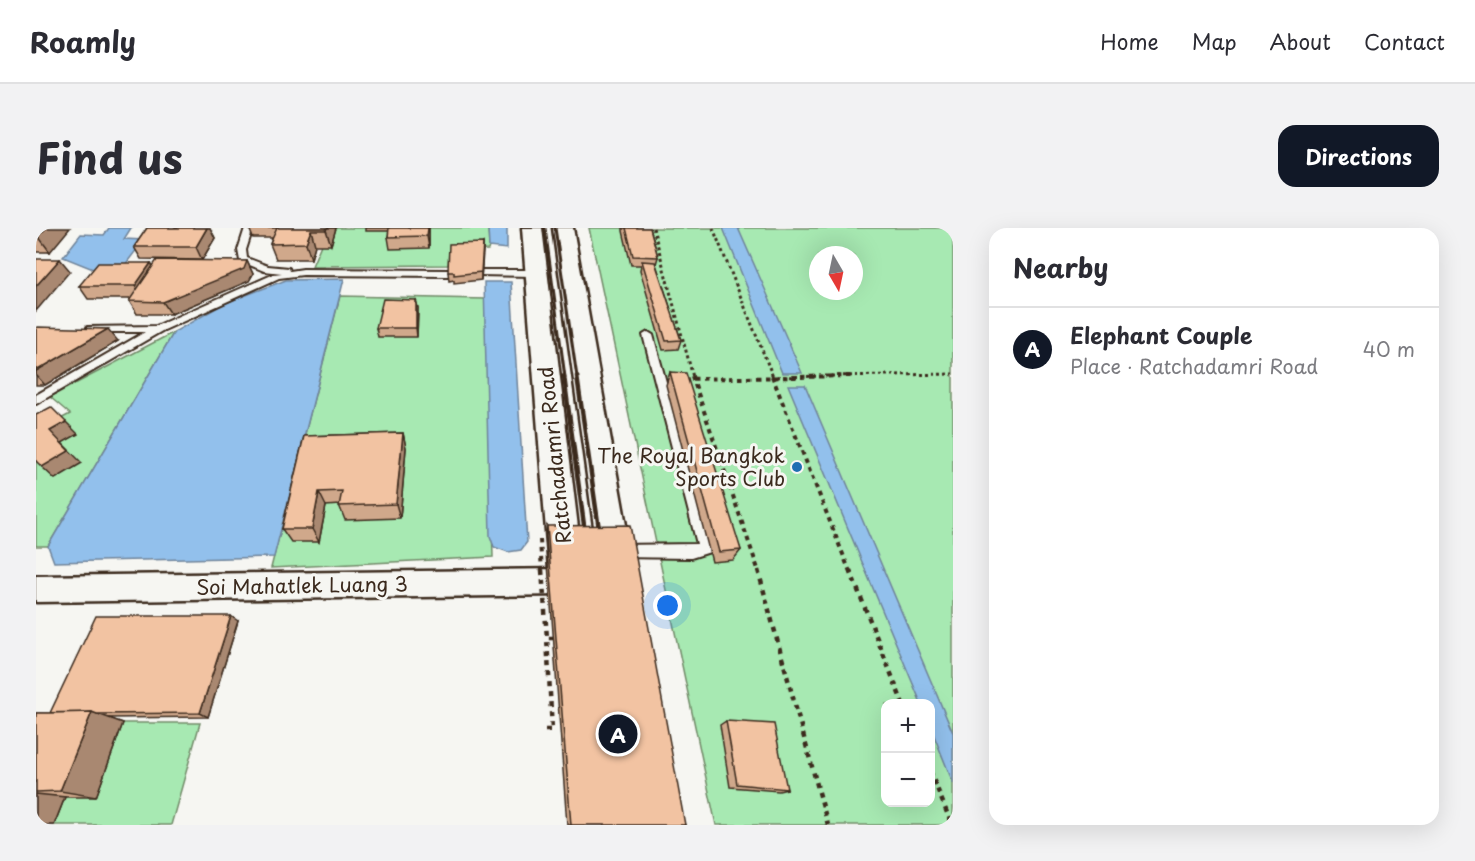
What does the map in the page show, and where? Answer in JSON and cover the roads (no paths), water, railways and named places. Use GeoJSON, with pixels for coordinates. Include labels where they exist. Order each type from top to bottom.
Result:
{"type":"FeatureCollection","features":[{"type":"Feature","properties":{"kind":"main road","name":"Ratchadamri Road"},"geometry":{"type":"LineString","coordinates":[[532,228],[567,582],[568,627]]}},
{"type":"Feature","properties":{"kind":"main road","name":"Ratchadamri Road"},"geometry":{"type":"LineString","coordinates":[[563,228],[621,596]]}},
{"type":"Feature","properties":{"kind":"main road"},"geometry":{"type":"LineString","coordinates":[[537,273],[570,274]]}},
{"type":"Feature","properties":{"kind":"street","name":"Soi Mahatlek Luang 3"},"geometry":{"type":"LineString","coordinates":[[36,589],[567,582]]}},
{"type":"Feature","properties":{"kind":"lane"},"geometry":{"type":"LineString","coordinates":[[249,228],[242,250],[243,259],[267,268],[303,272],[449,273]]}},
{"type":"Feature","properties":{"kind":"lane"},"geometry":{"type":"LineString","coordinates":[[36,400],[158,329],[256,283],[303,272]]}},
{"type":"Feature","properties":{"kind":"lane"},"geometry":{"type":"LineString","coordinates":[[481,273],[537,273]]}},
{"type":"Feature","properties":{"kind":"lane"},"geometry":{"type":"LineString","coordinates":[[81,329],[158,329]]}},
{"type":"Feature","properties":{"kind":"lane"},"geometry":{"type":"LineString","coordinates":[[614,551],[691,552],[705,548],[648,335]]}},
{"type":"Feature","properties":{"kind":"water"},"geometry":{"type":"Polygon","coordinates":[[[109,228],[131,228],[124,239],[144,240],[121,270],[98,271],[63,257],[81,234],[104,235],[109,228]]]}},
{"type":"Feature","properties":{"kind":"water"},"geometry":{"type":"Polygon","coordinates":[[[488,228],[507,228],[507,249],[489,247],[488,228]]]}},
{"type":"Feature","properties":{"kind":"water"},"geometry":{"type":"Polygon","coordinates":[[[723,228],[738,228],[802,373],[782,373],[723,228]]]}},
{"type":"Feature","properties":{"kind":"water"},"geometry":{"type":"Polygon","coordinates":[[[344,279],[274,557],[54,562],[48,546],[174,332],[225,303],[286,280],[344,279]]]}},
{"type":"Feature","properties":{"kind":"water"},"geometry":{"type":"Polygon","coordinates":[[[484,282],[511,282],[527,542],[521,550],[508,552],[494,547],[490,536],[484,282]]]}},
{"type":"Feature","properties":{"kind":"water"},"geometry":{"type":"Polygon","coordinates":[[[788,385],[805,385],[953,733],[953,783],[935,738],[935,699],[919,699],[788,385]]]}},
{"type":"Feature","properties":{"kind":"railway"},"geometry":{"type":"LineString","coordinates":[[545,228],[565,377]]}},
{"type":"Feature","properties":{"kind":"railway"},"geometry":{"type":"LineString","coordinates":[[555,228],[577,377]]}},
{"type":"Feature","properties":{"kind":"railway"},"geometry":{"type":"LineString","coordinates":[[564,376],[586,540]]}},
{"type":"Feature","properties":{"kind":"railway"},"geometry":{"type":"LineString","coordinates":[[577,376],[601,543]]}},
{"type":"Feature","properties":{"kind":"place","name":"The Royal Bangkok Sports Club"},"geometry":{"type":"Point","coordinates":[797,467]}},
{"type":"Feature","properties":{"kind":"place","name":"Elephant Couple"},"geometry":{"type":"Point","coordinates":[618,734]}}]}
